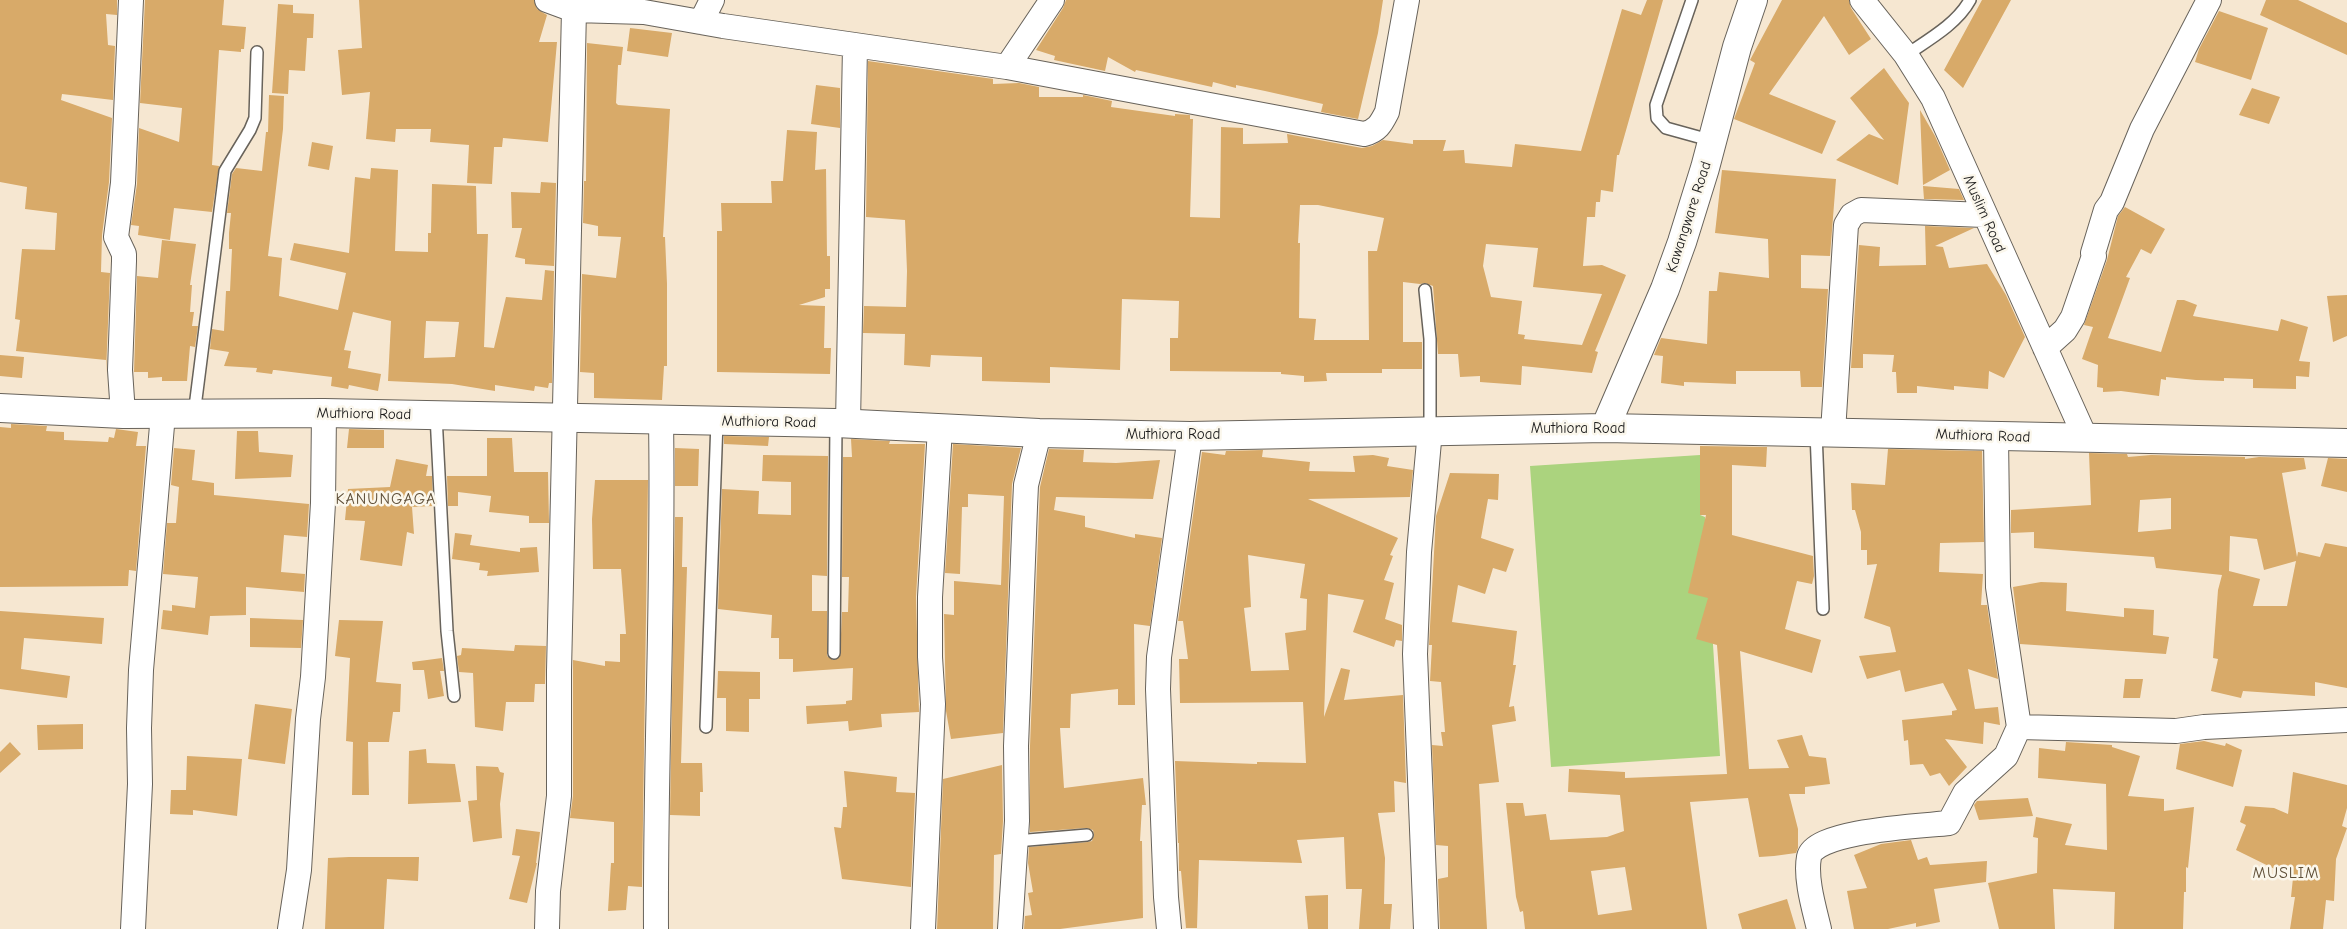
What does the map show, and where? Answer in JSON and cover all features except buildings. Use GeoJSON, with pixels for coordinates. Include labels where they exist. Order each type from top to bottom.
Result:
{"type":"FeatureCollection","features":[{"type":"Feature","properties":{"kind":"street"},"geometry":{"type":"LineString","coordinates":[[123,414],[120,370],[124,254],[116,237],[123,183],[131,0]]}},
{"type":"Feature","properties":{"kind":"street"},"geometry":{"type":"LineString","coordinates":[[547,0],[574,10],[644,12],[855,46],[1007,67],[1364,134],[1372,132],[1379,127],[1387,112],[1407,0]]}},
{"type":"Feature","properties":{"kind":"street"},"geometry":{"type":"LineString","coordinates":[[701,22],[712,0]]}},
{"type":"Feature","properties":{"kind":"street"},"geometry":{"type":"LineString","coordinates":[[1007,67],[1052,0]]}},
{"type":"Feature","properties":{"kind":"street","name":"Kawangware Road"},"geometry":{"type":"LineString","coordinates":[[1605,428],[1665,289],[1682,242],[1713,141],[1737,47],[1753,0]]}},
{"type":"Feature","properties":{"kind":"street","name":"Muslim Road"},"geometry":{"type":"LineString","coordinates":[[1862,0],[1906,54],[1933,98],[2086,439]]}},
{"type":"Feature","properties":{"kind":"street"},"geometry":{"type":"LineString","coordinates":[[2045,348],[2065,330],[2073,317],[2094,256],[2092,253],[2106,210],[2112,202],[2142,129],[2209,0]]}},
{"type":"Feature","properties":{"kind":"street"},"geometry":{"type":"LineString","coordinates":[[548,929],[548,891],[559,796],[559,671],[574,10]]}},
{"type":"Feature","properties":{"kind":"street"},"geometry":{"type":"LineString","coordinates":[[842,423],[855,46]]}},
{"type":"Feature","properties":{"kind":"street"},"geometry":{"type":"LineString","coordinates":[[1824,432],[1839,309],[1846,225],[1852,215],[1861,210],[1984,215]]}},
{"type":"Feature","properties":{"kind":"street","name":"Muthiora Road"},"geometry":{"type":"LineString","coordinates":[[0,408],[123,414],[324,413],[842,423],[1039,433],[1190,436],[1605,428],[2347,443]]}},
{"type":"Feature","properties":{"kind":"street"},"geometry":{"type":"LineString","coordinates":[[290,929],[299,870],[308,719],[313,677],[322,503],[324,413]]}},
{"type":"Feature","properties":{"kind":"street"},"geometry":{"type":"LineString","coordinates":[[133,929],[140,784],[141,670],[163,414]]}},
{"type":"Feature","properties":{"kind":"street"},"geometry":{"type":"LineString","coordinates":[[656,929],[656,768],[662,575],[661,421]]}},
{"type":"Feature","properties":{"kind":"street"},"geometry":{"type":"LineString","coordinates":[[922,929],[933,704],[930,656],[930,597],[940,428]]}},
{"type":"Feature","properties":{"kind":"street"},"geometry":{"type":"LineString","coordinates":[[1426,929],[1415,654],[1419,552],[1430,430]]}},
{"type":"Feature","properties":{"kind":"street"},"geometry":{"type":"LineString","coordinates":[[1010,929],[1016,841],[1016,728],[1025,507],[1028,475],[1039,433]]}},
{"type":"Feature","properties":{"kind":"street"},"geometry":{"type":"LineString","coordinates":[[1169,929],[1166,897],[1158,689],[1159,657],[1190,436]]}},
{"type":"Feature","properties":{"kind":"street"},"geometry":{"type":"LineString","coordinates":[[1819,929],[1810,888],[1809,856],[1817,846],[1860,833],[1949,823],[1965,793],[2006,756],[2019,727],[1998,587],[1996,436]]}},
{"type":"Feature","properties":{"kind":"street"},"geometry":{"type":"LineString","coordinates":[[2019,727],[2167,731],[2347,720]]}},
{"type":"Feature","properties":{"kind":"lane"},"geometry":{"type":"LineString","coordinates":[[1692,0],[1656,105],[1657,118],[1666,128],[1713,141]]}},
{"type":"Feature","properties":{"kind":"lane"},"geometry":{"type":"LineString","coordinates":[[1906,54],[1936,35],[1955,18],[1970,0]]}},
{"type":"Feature","properties":{"kind":"lane"},"geometry":{"type":"LineString","coordinates":[[194,415],[225,172],[255,118],[257,52]]}},
{"type":"Feature","properties":{"kind":"lane"},"geometry":{"type":"LineString","coordinates":[[1426,290],[1430,339],[1430,430]]}},
{"type":"Feature","properties":{"kind":"lane"},"geometry":{"type":"LineString","coordinates":[[436,415],[447,631],[454,696]]}},
{"type":"Feature","properties":{"kind":"lane"},"geometry":{"type":"LineString","coordinates":[[706,727],[717,421]]}},
{"type":"Feature","properties":{"kind":"lane"},"geometry":{"type":"LineString","coordinates":[[834,653],[842,423]]}},
{"type":"Feature","properties":{"kind":"lane"},"geometry":{"type":"LineString","coordinates":[[1823,609],[1824,432]]}},
{"type":"Feature","properties":{"kind":"lane"},"geometry":{"type":"LineString","coordinates":[[1016,841],[1088,835]]}},
{"type":"Feature","properties":{"kind":"green space"},"geometry":{"type":"Polygon","coordinates":[[[1700,455],[1700,515],[1705,517],[1720,756],[1551,767],[1530,466],[1700,455]]]}},
{"type":"Feature","properties":{"kind":"district","name":"KANUNGAGA"},"geometry":{"type":"Point","coordinates":[386,499]}},
{"type":"Feature","properties":{"kind":"district","name":"MUSLIM"},"geometry":{"type":"Point","coordinates":[2286,873]}}]}
